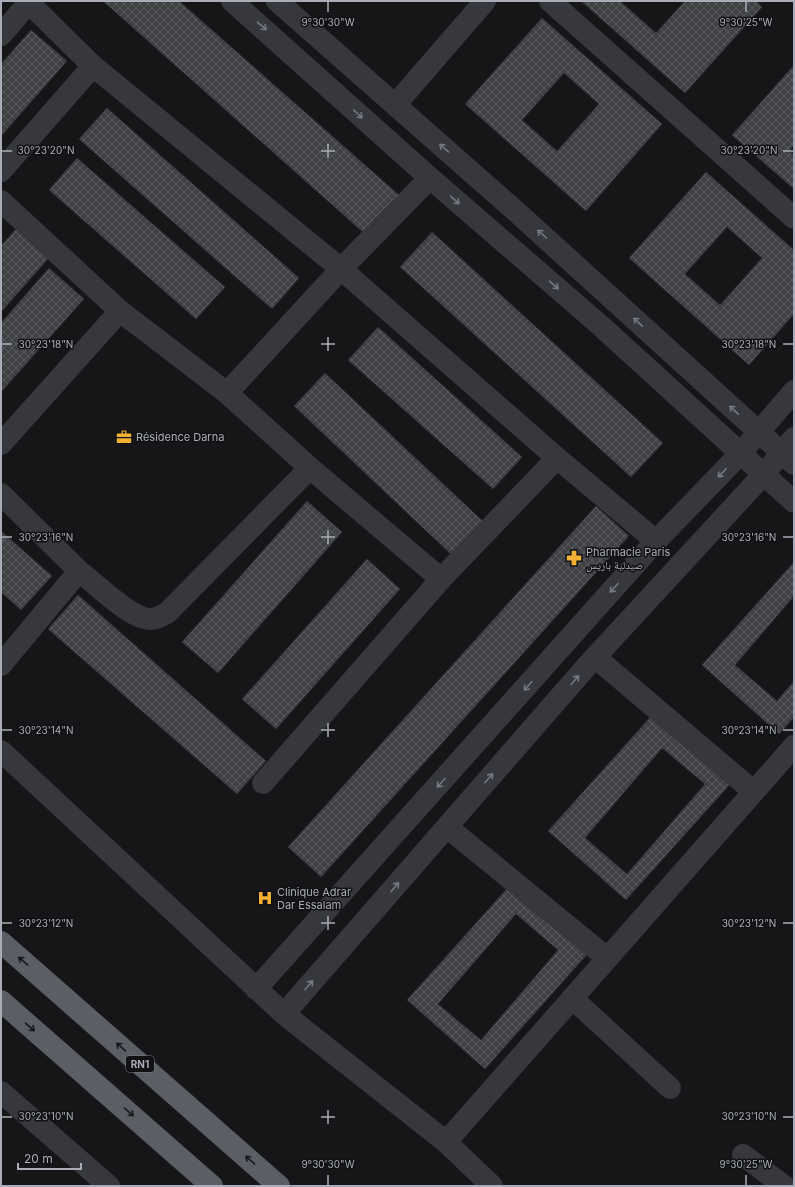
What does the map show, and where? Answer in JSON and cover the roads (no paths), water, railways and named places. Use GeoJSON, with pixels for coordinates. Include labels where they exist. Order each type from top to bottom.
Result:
{"type":"FeatureCollection","features":[{"type":"Feature","properties":{"kind":"highway","name":"RN1"},"geometry":{"type":"LineString","coordinates":[[1,942],[279,1186]]}},
{"type":"Feature","properties":{"kind":"highway"},"geometry":{"type":"LineString","coordinates":[[1,1001],[212,1186]]}},
{"type":"Feature","properties":{"kind":"street"},"geometry":{"type":"LineString","coordinates":[[232,1],[430,178],[601,326],[794,502]]}},
{"type":"Feature","properties":{"kind":"street"},"geometry":{"type":"LineString","coordinates":[[277,1],[520,214],[759,432],[790,451],[763,474],[595,657],[284,1014]]}},
{"type":"Feature","properties":{"kind":"street"},"geometry":{"type":"LineString","coordinates":[[395,105],[485,1]]}},
{"type":"Feature","properties":{"kind":"street"},"geometry":{"type":"LineString","coordinates":[[550,1],[794,218]]}},
{"type":"Feature","properties":{"kind":"street"},"geometry":{"type":"LineString","coordinates":[[1,35],[30,2],[93,66],[341,269],[557,458],[656,541]]}},
{"type":"Feature","properties":{"kind":"street"},"geometry":{"type":"LineString","coordinates":[[1,171],[93,66]]}},
{"type":"Feature","properties":{"kind":"street"},"geometry":{"type":"LineString","coordinates":[[227,393],[341,269],[430,178]]}},
{"type":"Feature","properties":{"kind":"street"},"geometry":{"type":"LineString","coordinates":[[1,201],[120,311],[227,393],[310,468],[441,579]]}},
{"type":"Feature","properties":{"kind":"street"},"geometry":{"type":"LineString","coordinates":[[1,444],[120,311]]}},
{"type":"Feature","properties":{"kind":"street"},"geometry":{"type":"LineString","coordinates":[[256,989],[656,541],[740,454],[794,391]]}},
{"type":"Feature","properties":{"kind":"street"},"geometry":{"type":"LineString","coordinates":[[263,783],[441,579],[557,458]]}},
{"type":"Feature","properties":{"kind":"street"},"geometry":{"type":"LineString","coordinates":[[1,494],[79,571],[134,615],[151,620],[168,612],[310,468]]}},
{"type":"Feature","properties":{"kind":"street"},"geometry":{"type":"LineString","coordinates":[[1,665],[79,571]]}},
{"type":"Feature","properties":{"kind":"street"},"geometry":{"type":"LineString","coordinates":[[595,657],[753,791]]}},
{"type":"Feature","properties":{"kind":"street"},"geometry":{"type":"LineString","coordinates":[[1,751],[284,1014],[446,1142],[492,1186]]}},
{"type":"Feature","properties":{"kind":"street"},"geometry":{"type":"LineString","coordinates":[[446,1142],[753,791],[792,751]]}},
{"type":"Feature","properties":{"kind":"street"},"geometry":{"type":"LineString","coordinates":[[447,827],[607,958]]}},
{"type":"Feature","properties":{"kind":"street"},"geometry":{"type":"LineString","coordinates":[[572,998],[670,1088]]}},
{"type":"Feature","properties":{"kind":"street"},"geometry":{"type":"LineString","coordinates":[[1,1092],[109,1186]]}},
{"type":"Feature","properties":{"kind":"street"},"geometry":{"type":"LineString","coordinates":[[744,1155],[784,1186]]}},
{"type":"Feature","properties":{"kind":"place","name":"Résidence Darna"},"geometry":{"type":"Point","coordinates":[124,437]}},
{"type":"Feature","properties":{"kind":"place","name":"Pharmacie Paris صيدلية باريس"},"geometry":{"type":"Point","coordinates":[574,558]}},
{"type":"Feature","properties":{"kind":"place","name":"Clinique Adrar Dar Essalam"},"geometry":{"type":"Point","coordinates":[265,898]}}]}
